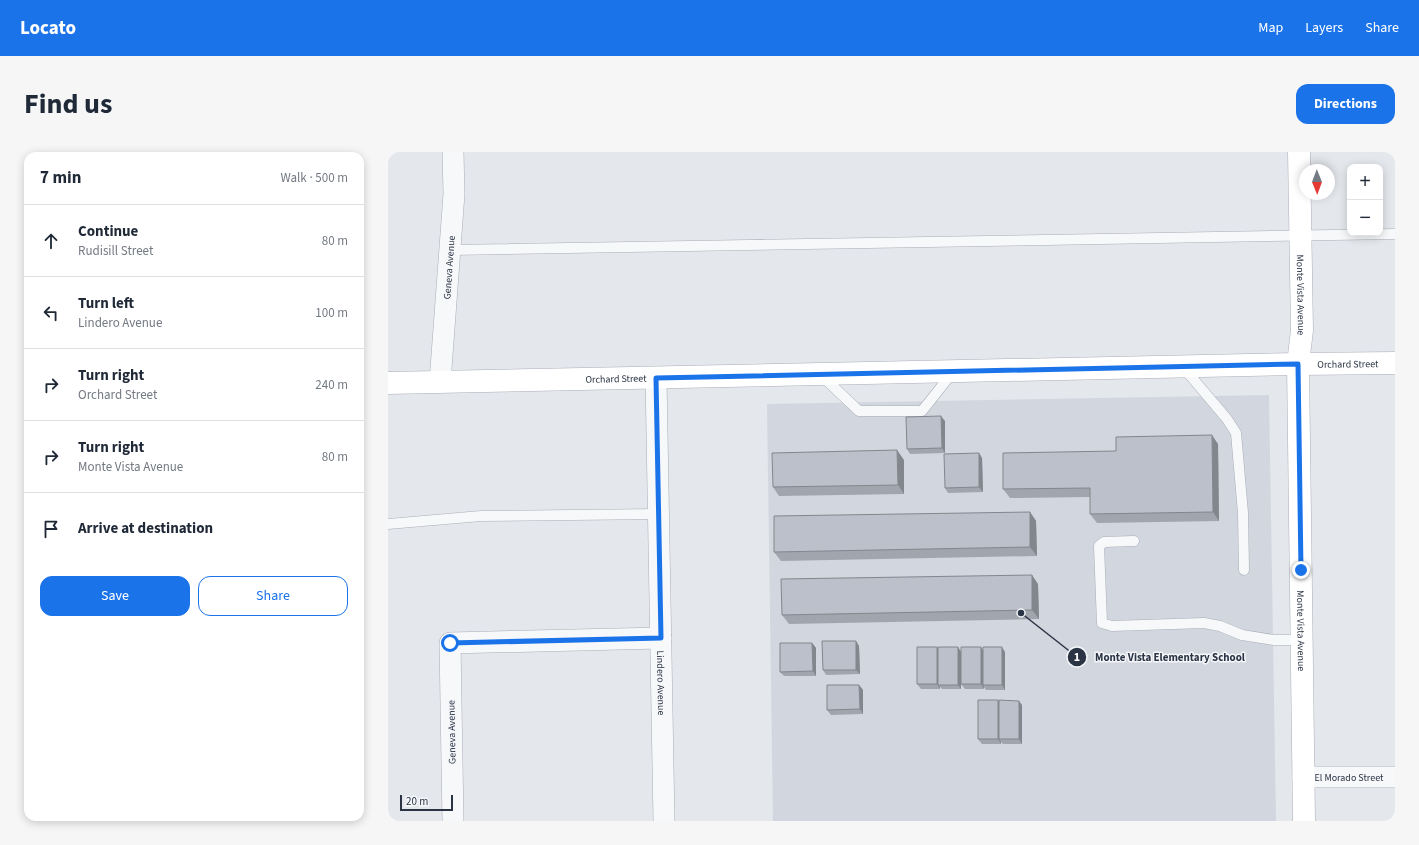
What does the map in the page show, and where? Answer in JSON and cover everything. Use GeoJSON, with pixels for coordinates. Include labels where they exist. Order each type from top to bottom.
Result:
{"type":"FeatureCollection","features":[{"type":"Feature","properties":{"kind":"street","name":"Geneva Avenue"},"geometry":{"type":"LineString","coordinates":[[440,382],[454,194],[453,152]]}},
{"type":"Feature","properties":{"kind":"street","name":"Monte Vista Avenue"},"geometry":{"type":"LineString","coordinates":[[1299,152],[1302,330],[1298,364],[1304,821]]}},
{"type":"Feature","properties":{"kind":"street","name":"Orchard Street"},"geometry":{"type":"LineString","coordinates":[[388,383],[1183,366],[1395,363]]}},
{"type":"Feature","properties":{"kind":"street","name":"Lindero Avenue"},"geometry":{"type":"LineString","coordinates":[[656,378],[664,821]]}},
{"type":"Feature","properties":{"kind":"street","name":"Geneva Avenue"},"geometry":{"type":"LineString","coordinates":[[453,821],[450,643],[661,638]]}},
{"type":"Feature","properties":{"kind":"street","name":"El Morado Street"},"geometry":{"type":"LineString","coordinates":[[1303,777],[1395,777]]}},
{"type":"Feature","properties":{"kind":"lane"},"geometry":{"type":"LineString","coordinates":[[450,250],[1395,234]]}},
{"type":"Feature","properties":{"kind":"lane"},"geometry":{"type":"LineString","coordinates":[[1183,366],[1236,433],[1243,513],[1244,570]]}},
{"type":"Feature","properties":{"kind":"lane"},"geometry":{"type":"LineString","coordinates":[[820,374],[859,411],[922,410],[954,371]]}},
{"type":"Feature","properties":{"kind":"lane"},"geometry":{"type":"LineString","coordinates":[[388,524],[481,516],[659,514]]}},
{"type":"Feature","properties":{"kind":"lane"},"geometry":{"type":"LineString","coordinates":[[1134,541],[1104,542],[1100,546],[1102,623],[1112,626],[1204,623],[1220,626],[1242,636],[1274,640],[1302,640]]}},
{"type":"Feature","properties":{"kind":"shaded area"},"geometry":{"type":"Polygon","coordinates":[[[1269,395],[1276,821],[773,821],[767,404],[1269,395]]]}},
{"type":"Feature","properties":{"kind":"building"},"geometry":{"type":"Polygon","coordinates":[[[941,416],[942,448],[907,449],[906,417],[941,416]]]}},
{"type":"Feature","properties":{"kind":"building"},"geometry":{"type":"Polygon","coordinates":[[[1212,435],[1213,512],[1090,514],[1090,488],[1003,489],[1003,453],[1116,451],[1116,437],[1212,435]]]}},
{"type":"Feature","properties":{"kind":"building"},"geometry":{"type":"Polygon","coordinates":[[[897,450],[898,485],[773,487],[772,453],[897,450]]]}},
{"type":"Feature","properties":{"kind":"building"},"geometry":{"type":"Polygon","coordinates":[[[979,453],[979,487],[945,488],[944,454],[979,453]]]}},
{"type":"Feature","properties":{"kind":"building"},"geometry":{"type":"Polygon","coordinates":[[[1030,512],[1030,547],[774,552],[774,516],[1030,512]]]}},
{"type":"Feature","properties":{"kind":"building"},"geometry":{"type":"Polygon","coordinates":[[[1032,575],[1032,610],[782,615],[781,579],[1032,575]]]}},
{"type":"Feature","properties":{"kind":"building"},"geometry":{"type":"Polygon","coordinates":[[[822,641],[856,641],[856,670],[823,670],[822,641]]]}},
{"type":"Feature","properties":{"kind":"building"},"geometry":{"type":"Polygon","coordinates":[[[780,643],[812,643],[813,671],[780,672],[780,643]]]}},
{"type":"Feature","properties":{"kind":"building"},"geometry":{"type":"Polygon","coordinates":[[[917,647],[937,647],[937,684],[917,684],[917,647]]]}},
{"type":"Feature","properties":{"kind":"building"},"geometry":{"type":"Polygon","coordinates":[[[938,647],[958,647],[958,685],[938,685],[938,647]]]}},
{"type":"Feature","properties":{"kind":"building"},"geometry":{"type":"Polygon","coordinates":[[[961,647],[981,647],[981,684],[961,684],[961,647]]]}},
{"type":"Feature","properties":{"kind":"building"},"geometry":{"type":"Polygon","coordinates":[[[983,647],[1002,647],[1002,685],[983,685],[983,647]]]}},
{"type":"Feature","properties":{"kind":"building"},"geometry":{"type":"Polygon","coordinates":[[[827,685],[859,685],[860,709],[827,710],[827,685]]]}},
{"type":"Feature","properties":{"kind":"building"},"geometry":{"type":"Polygon","coordinates":[[[978,700],[998,700],[998,739],[978,739],[978,700]]]}},
{"type":"Feature","properties":{"kind":"building"},"geometry":{"type":"Polygon","coordinates":[[[999,700],[1019,701],[1019,739],[999,739],[999,700]]]}},
{"type":"Feature","properties":{"kind":"place","name":"Monte Vista Elementary School"},"geometry":{"type":"Point","coordinates":[1021,613]}},
{"type":"Feature","properties":{"kind":"route"},"geometry":{"type":"LineString","coordinates":[[450,643],[661,638],[656,378],[1298,364],[1301,570]]}}]}
